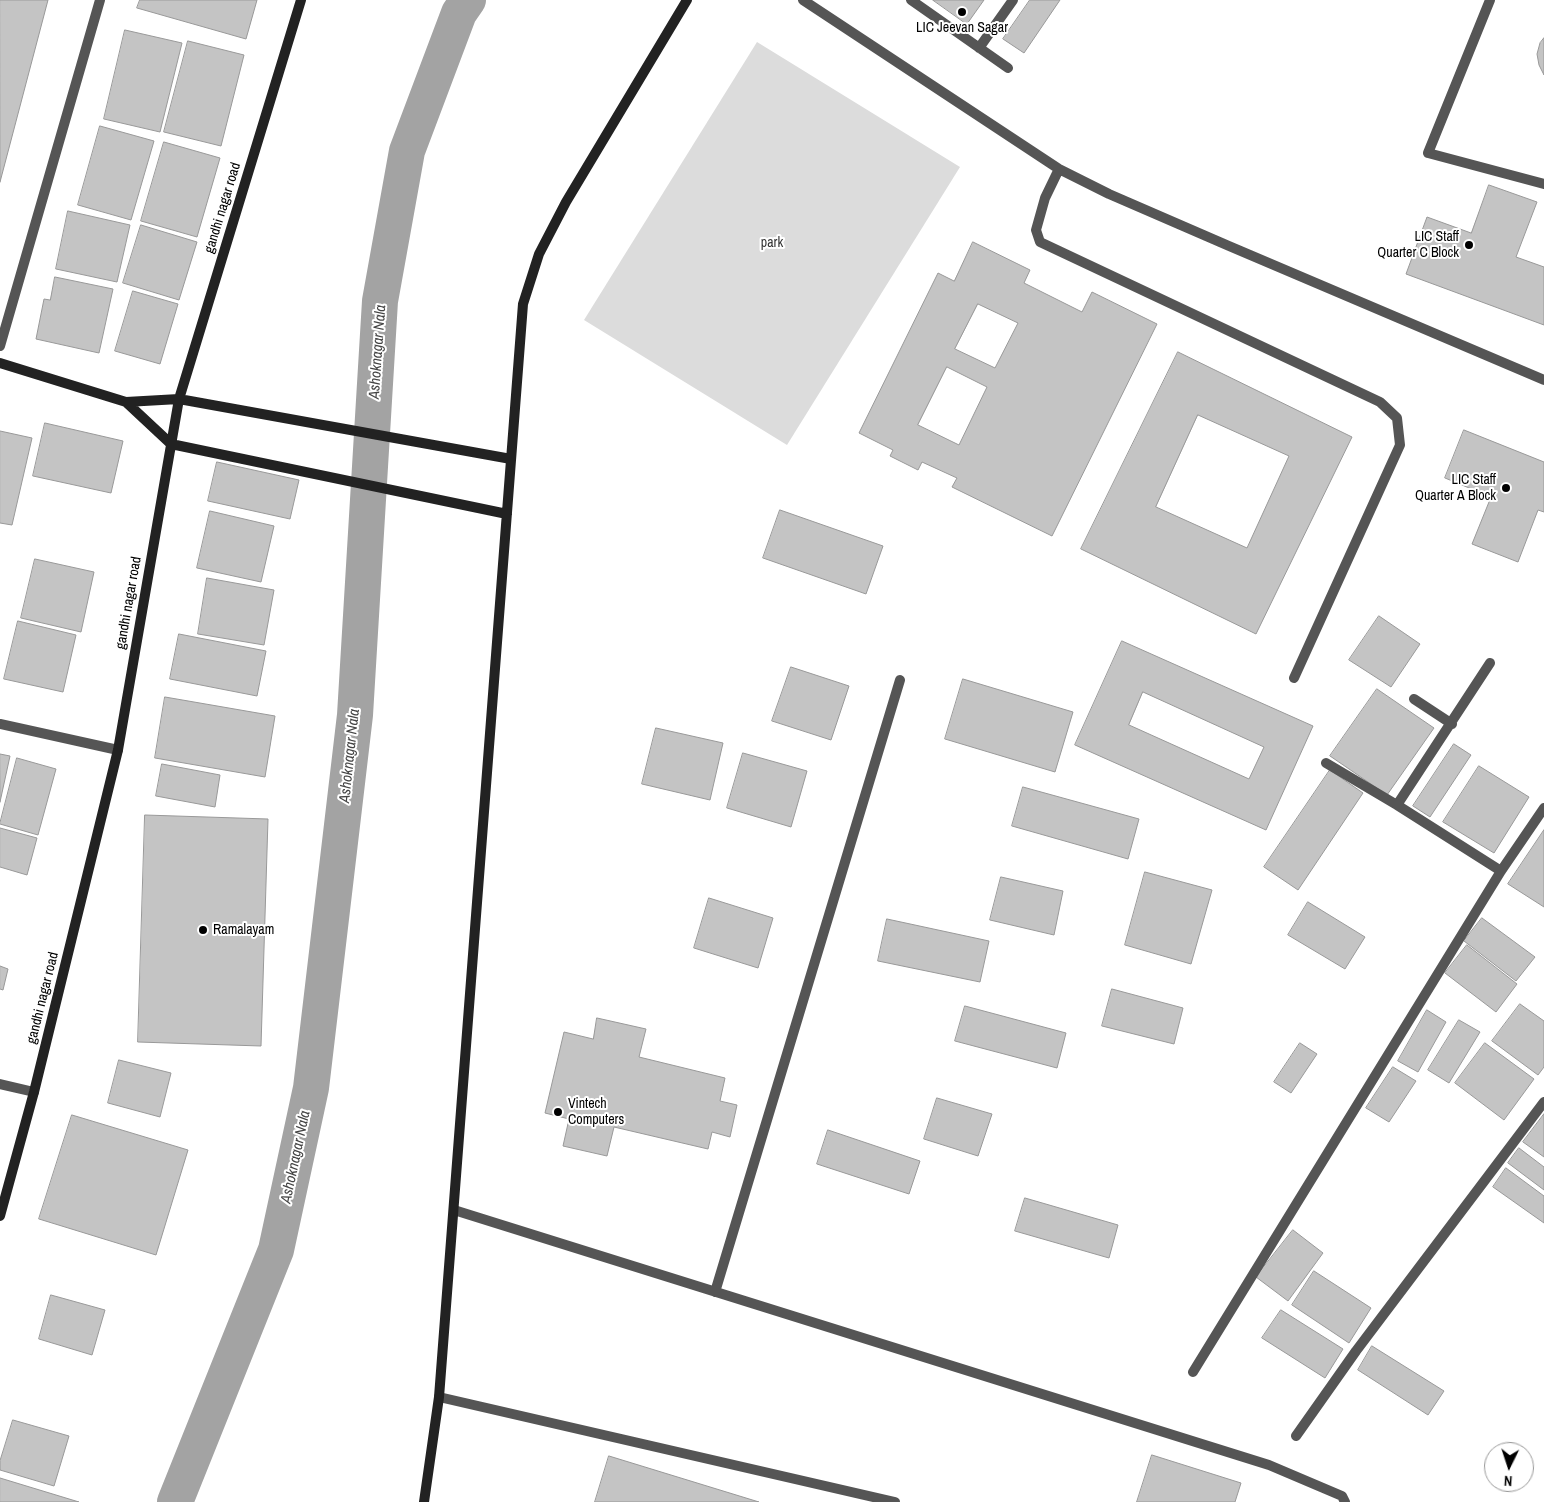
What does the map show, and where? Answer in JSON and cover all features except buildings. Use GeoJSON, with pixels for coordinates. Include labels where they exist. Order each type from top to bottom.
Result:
{"type":"FeatureCollection","features":[{"type":"Feature","properties":{"kind":"street"},"geometry":{"type":"LineString","coordinates":[[0,346],[100,0]]}},
{"type":"Feature","properties":{"kind":"street","name":"gandhi nagar road"},"geometry":{"type":"LineString","coordinates":[[0,1216],[34,1092],[118,750],[179,399],[301,0]]}},
{"type":"Feature","properties":{"kind":"street"},"geometry":{"type":"LineString","coordinates":[[424,1502],[439,1397],[523,304],[538,254],[566,202],[687,0]]}},
{"type":"Feature","properties":{"kind":"street"},"geometry":{"type":"LineString","coordinates":[[803,0],[1059,169],[1109,194],[1544,380]]}},
{"type":"Feature","properties":{"kind":"street"},"geometry":{"type":"LineString","coordinates":[[911,0],[1008,68]]}},
{"type":"Feature","properties":{"kind":"street"},"geometry":{"type":"LineString","coordinates":[[979,48],[1012,0]]}},
{"type":"Feature","properties":{"kind":"street"},"geometry":{"type":"LineString","coordinates":[[1490,0],[1428,153],[1544,184]]}},
{"type":"Feature","properties":{"kind":"street"},"geometry":{"type":"LineString","coordinates":[[1059,169],[1045,198],[1036,230],[1040,242],[1380,402],[1397,418],[1400,445],[1294,678]]}},
{"type":"Feature","properties":{"kind":"street"},"geometry":{"type":"LineString","coordinates":[[0,363],[126,402],[179,399],[209,403],[511,459]]}},
{"type":"Feature","properties":{"kind":"street"},"geometry":{"type":"LineString","coordinates":[[126,402],[171,444],[507,514]]}},
{"type":"Feature","properties":{"kind":"street"},"geometry":{"type":"LineString","coordinates":[[1397,805],[1452,724],[1490,663]]}},
{"type":"Feature","properties":{"kind":"street"},"geometry":{"type":"LineString","coordinates":[[715,1292],[900,680]]}},
{"type":"Feature","properties":{"kind":"street"},"geometry":{"type":"LineString","coordinates":[[1414,699],[1452,724]]}},
{"type":"Feature","properties":{"kind":"street"},"geometry":{"type":"LineString","coordinates":[[0,724],[118,750]]}},
{"type":"Feature","properties":{"kind":"street"},"geometry":{"type":"LineString","coordinates":[[1326,763],[1397,805],[1501,871]]}},
{"type":"Feature","properties":{"kind":"street"},"geometry":{"type":"LineString","coordinates":[[1193,1372],[1501,871],[1544,808]]}},
{"type":"Feature","properties":{"kind":"street"},"geometry":{"type":"LineString","coordinates":[[0,1084],[34,1092]]}},
{"type":"Feature","properties":{"kind":"street"},"geometry":{"type":"LineString","coordinates":[[1296,1436],[1356,1351],[1544,1102]]}},
{"type":"Feature","properties":{"kind":"street"},"geometry":{"type":"LineString","coordinates":[[454,1210],[1269,1465],[1342,1496],[1345,1502]]}},
{"type":"Feature","properties":{"kind":"street"},"geometry":{"type":"LineString","coordinates":[[439,1397],[895,1502]]}},
{"type":"Feature","properties":{"kind":"green space","name":"park"},"geometry":{"type":"Polygon","coordinates":[[[757,42],[960,167],[787,445],[584,320],[757,42]]]}},
{"type":"Feature","properties":{"kind":"waterway","name":"Ashoknagar Nala"},"geometry":{"type":"LineString","coordinates":[[175,1502],[276,1250],[311,1088],[355,715],[380,301],[407,151],[459,13],[468,0]]}},
{"type":"Feature","properties":{"kind":"place","name":"LIC Jeevan Sagar"},"geometry":{"type":"Point","coordinates":[962,12]}},
{"type":"Feature","properties":{"kind":"place","name":"LIC Staff Quarter C Block"},"geometry":{"type":"Point","coordinates":[1469,245]}},
{"type":"Feature","properties":{"kind":"place","name":"LIC Staff Quarter A Block"},"geometry":{"type":"Point","coordinates":[1506,488]}},
{"type":"Feature","properties":{"kind":"place","name":"Ramalayam"},"geometry":{"type":"Point","coordinates":[203,930]}},
{"type":"Feature","properties":{"kind":"place","name":"Vintech Computers"},"geometry":{"type":"Point","coordinates":[558,1112]}}]}
